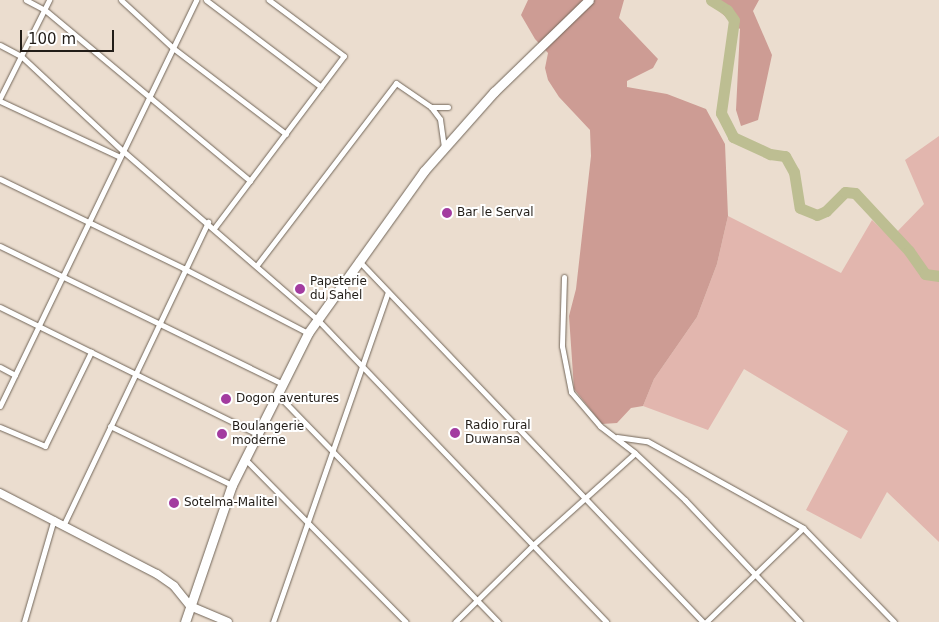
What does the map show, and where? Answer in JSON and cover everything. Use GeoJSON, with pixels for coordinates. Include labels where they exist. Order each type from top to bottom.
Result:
{"type":"FeatureCollection","features":[{"type":"Feature","properties":{"kind":"main road"},"geometry":{"type":"LineString","coordinates":[[185,622],[232,485],[281,383],[317,319],[358,260],[444,148],[498,87],[589,0]]}},
{"type":"Feature","properties":{"kind":"main road"},"geometry":{"type":"LineString","coordinates":[[0,493],[64,524],[157,574],[174,586],[190,606],[228,622]]}},
{"type":"Feature","properties":{"kind":"street"},"geometry":{"type":"LineString","coordinates":[[26,0],[45,10],[150,95],[250,181]]}},
{"type":"Feature","properties":{"kind":"street"},"geometry":{"type":"LineString","coordinates":[[49,0],[0,99],[121,154]]}},
{"type":"Feature","properties":{"kind":"street"},"geometry":{"type":"LineString","coordinates":[[121,0],[173,48],[286,134]]}},
{"type":"Feature","properties":{"kind":"street"},"geometry":{"type":"LineString","coordinates":[[0,406],[196,0]]}},
{"type":"Feature","properties":{"kind":"street"},"geometry":{"type":"LineString","coordinates":[[206,0],[321,87]]}},
{"type":"Feature","properties":{"kind":"street"},"geometry":{"type":"LineString","coordinates":[[215,228],[344,56],[269,0]]}},
{"type":"Feature","properties":{"kind":"street"},"geometry":{"type":"LineString","coordinates":[[0,45],[21,56],[121,154],[208,222],[317,319],[607,622]]}},
{"type":"Feature","properties":{"kind":"street"},"geometry":{"type":"LineString","coordinates":[[257,265],[390,87],[396,83],[402,84],[431,107],[444,127],[444,148]]}},
{"type":"Feature","properties":{"kind":"street"},"geometry":{"type":"LineString","coordinates":[[431,107],[448,107]]}},
{"type":"Feature","properties":{"kind":"street"},"geometry":{"type":"LineString","coordinates":[[0,180],[183,268],[308,333]]}},
{"type":"Feature","properties":{"kind":"street"},"geometry":{"type":"LineString","coordinates":[[64,524],[183,268],[208,222]]}},
{"type":"Feature","properties":{"kind":"street"},"geometry":{"type":"LineString","coordinates":[[0,246],[281,383]]}},
{"type":"Feature","properties":{"kind":"street"},"geometry":{"type":"LineString","coordinates":[[358,260],[705,622],[804,528]]}},
{"type":"Feature","properties":{"kind":"street"},"geometry":{"type":"LineString","coordinates":[[564,277],[562,346],[571,392],[600,426],[635,452],[685,500],[800,622]]}},
{"type":"Feature","properties":{"kind":"street"},"geometry":{"type":"LineString","coordinates":[[273,622],[388,292]]}},
{"type":"Feature","properties":{"kind":"street"},"geometry":{"type":"LineString","coordinates":[[0,307],[256,434]]}},
{"type":"Feature","properties":{"kind":"street"},"geometry":{"type":"LineString","coordinates":[[0,427],[45,446],[91,352]]}},
{"type":"Feature","properties":{"kind":"street"},"geometry":{"type":"LineString","coordinates":[[0,367],[15,375]]}},
{"type":"Feature","properties":{"kind":"street"},"geometry":{"type":"LineString","coordinates":[[276,393],[498,622]]}},
{"type":"Feature","properties":{"kind":"street"},"geometry":{"type":"LineString","coordinates":[[110,426],[232,485]]}},
{"type":"Feature","properties":{"kind":"street"},"geometry":{"type":"LineString","coordinates":[[617,437],[647,441],[804,528],[894,622]]}},
{"type":"Feature","properties":{"kind":"street"},"geometry":{"type":"LineString","coordinates":[[456,622],[533,545],[586,499],[635,452]]}},
{"type":"Feature","properties":{"kind":"street"},"geometry":{"type":"LineString","coordinates":[[245,459],[309,520],[406,622]]}},
{"type":"Feature","properties":{"kind":"street"},"geometry":{"type":"LineString","coordinates":[[24,622],[54,519]]}},
{"type":"Feature","properties":{"kind":"shaded area"},"geometry":{"type":"Polygon","coordinates":[[[528,0],[624,0],[619,18],[658,59],[653,68],[627,81],[627,87],[667,94],[706,109],[725,144],[728,216],[717,264],[697,317],[654,379],[643,406],[631,408],[617,423],[602,424],[574,389],[569,316],[576,289],[591,156],[590,130],[559,97],[548,80],[545,68],[548,53],[535,39],[521,15],[528,0]]]}},
{"type":"Feature","properties":{"kind":"shaded area"},"geometry":{"type":"Polygon","coordinates":[[[706,0],[759,0],[753,11],[772,55],[758,120],[741,126],[736,110],[740,29],[706,0]]]}},
{"type":"Feature","properties":{"kind":"shaded area"},"geometry":{"type":"Polygon","coordinates":[[[939,136],[939,542],[887,492],[861,539],[806,510],[848,431],[744,369],[708,430],[643,406],[654,379],[697,317],[717,264],[728,216],[841,273],[872,220],[891,238],[924,204],[905,160],[939,136]]]}},
{"type":"Feature","properties":{"kind":"waterway"},"geometry":{"type":"LineString","coordinates":[[711,0],[727,10],[734,20],[721,113],[733,137],[770,154],[785,156],[794,172],[800,208],[817,215],[826,211],[845,192],[855,193],[909,251],[925,274],[939,276]]}},
{"type":"Feature","properties":{"kind":"place","name":"Bar le Serval"},"geometry":{"type":"Point","coordinates":[447,213]}},
{"type":"Feature","properties":{"kind":"place","name":"Papeterie du Sahel"},"geometry":{"type":"Point","coordinates":[300,289]}},
{"type":"Feature","properties":{"kind":"place","name":"Dogon aventures"},"geometry":{"type":"Point","coordinates":[226,399]}},
{"type":"Feature","properties":{"kind":"place","name":"Radio rural Duwansa"},"geometry":{"type":"Point","coordinates":[455,433]}},
{"type":"Feature","properties":{"kind":"place","name":"Boulangerie moderne"},"geometry":{"type":"Point","coordinates":[222,434]}},
{"type":"Feature","properties":{"kind":"place","name":"Sotelma-Malitel"},"geometry":{"type":"Point","coordinates":[174,503]}}]}
